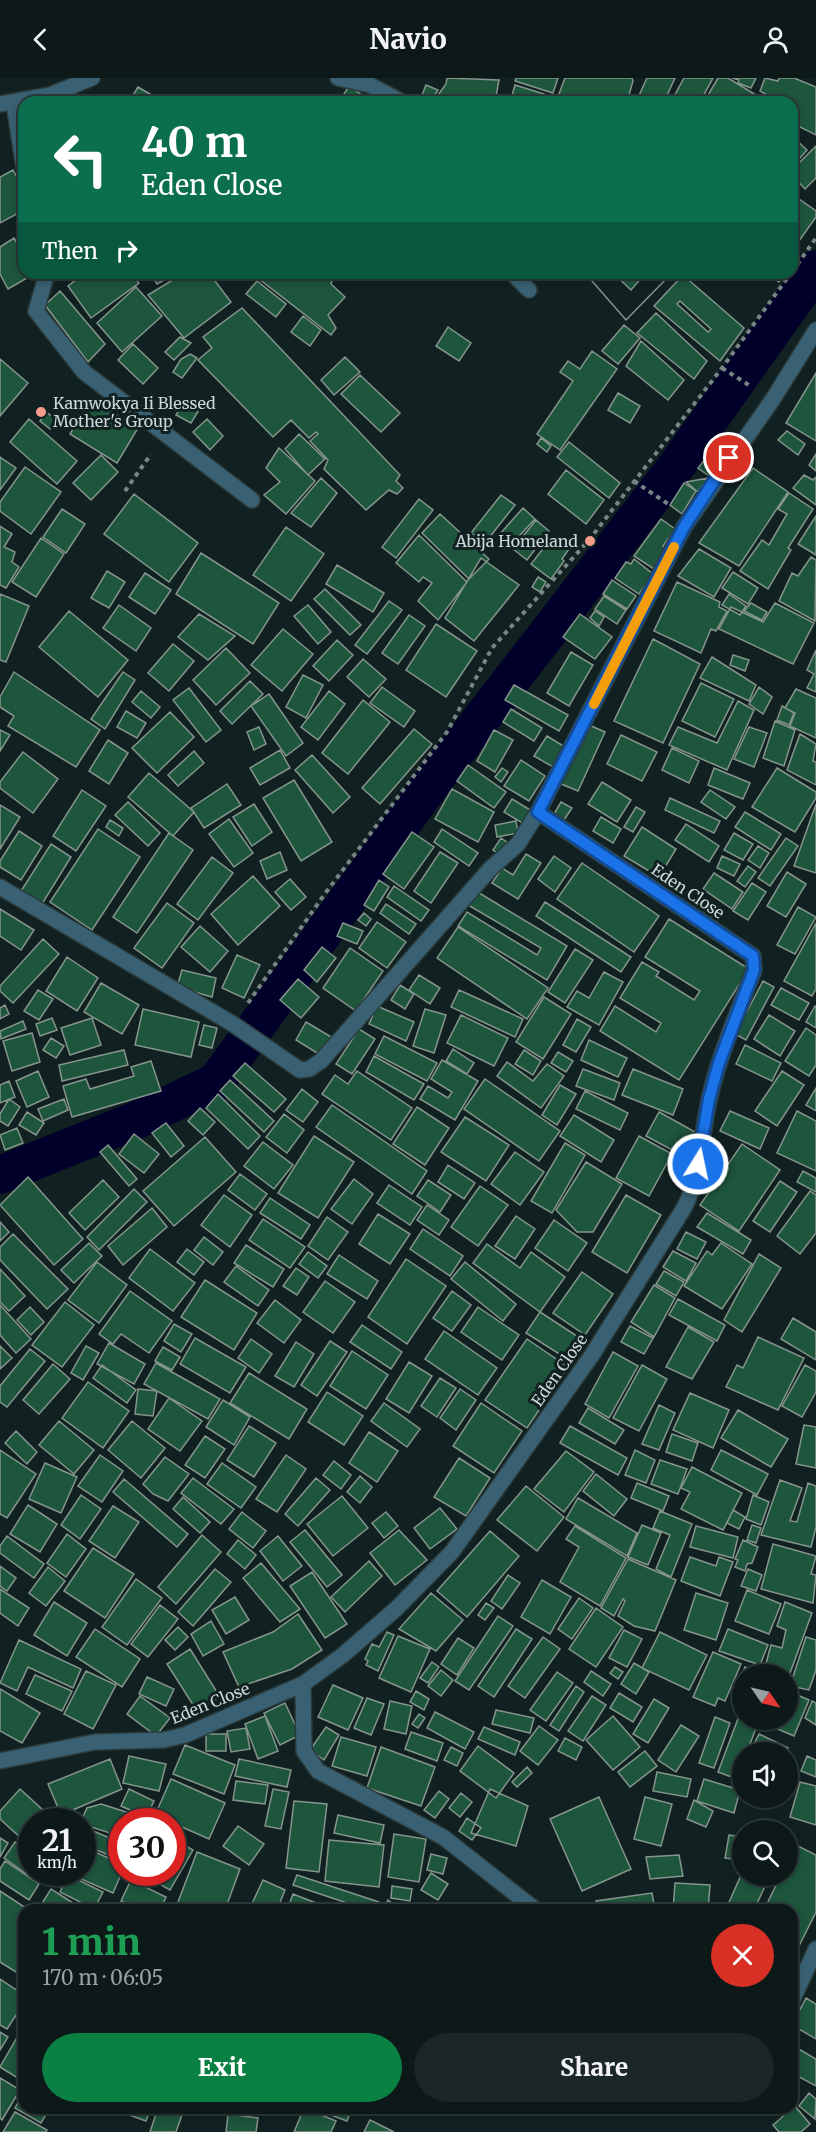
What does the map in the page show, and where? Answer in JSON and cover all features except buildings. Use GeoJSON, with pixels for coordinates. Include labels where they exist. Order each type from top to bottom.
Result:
{"type":"FeatureCollection","features":[{"type":"Feature","properties":{"kind":"street"},"geometry":{"type":"LineString","coordinates":[[45,96],[92,78]]}},
{"type":"Feature","properties":{"kind":"street"},"geometry":{"type":"LineString","coordinates":[[338,78],[370,85],[391,96]]}},
{"type":"Feature","properties":{"kind":"street"},"geometry":{"type":"LineString","coordinates":[[7,104],[18,146]]}},
{"type":"Feature","properties":{"kind":"street"},"geometry":{"type":"LineString","coordinates":[[45,279],[36,311],[84,372],[252,500]]}},
{"type":"Feature","properties":{"kind":"street"},"geometry":{"type":"LineString","coordinates":[[518,279],[529,290]]}},
{"type":"Feature","properties":{"kind":"street"},"geometry":{"type":"LineString","coordinates":[[0,888],[233,1024],[300,1070],[309,1069],[321,1061],[492,868],[518,844],[538,812],[684,527],[773,399],[816,330]]}},
{"type":"Feature","properties":{"kind":"street","name":"Eden Close"},"geometry":{"type":"LineString","coordinates":[[0,1761],[95,1743],[164,1740],[185,1735],[303,1684],[342,1655],[397,1608],[452,1552],[592,1355],[684,1208],[694,1186],[709,1099],[719,1063],[754,970],[753,956],[538,812]]}},
{"type":"Feature","properties":{"kind":"street"},"geometry":{"type":"LineString","coordinates":[[303,1684],[304,1751],[318,1771],[443,1837],[528,1904]]}},
{"type":"Feature","properties":{"kind":"street"},"geometry":{"type":"LineString","coordinates":[[798,1988],[816,1949]]}},
{"type":"Feature","properties":{"kind":"path"},"geometry":{"type":"LineString","coordinates":[[798,262],[816,238]]}},
{"type":"Feature","properties":{"kind":"path"},"geometry":{"type":"LineString","coordinates":[[233,1024],[324,895],[447,732],[492,648],[589,540],[722,368],[786,279]]}},
{"type":"Feature","properties":{"kind":"path"},"geometry":{"type":"LineString","coordinates":[[722,368],[755,390]]}},
{"type":"Feature","properties":{"kind":"path"},"geometry":{"type":"LineString","coordinates":[[125,491],[165,434]]}},
{"type":"Feature","properties":{"kind":"path"},"geometry":{"type":"LineString","coordinates":[[634,481],[667,502]]}},
{"type":"Feature","properties":{"kind":"waterway"},"geometry":{"type":"LineString","coordinates":[[0,1175],[139,1119],[216,1082],[431,784],[678,464],[816,269]]}},
{"type":"Feature","properties":{"kind":"slow traffic"},"geometry":{"type":"LineString","coordinates":[[594,704],[674,547]]}},
{"type":"Feature","properties":{"kind":"place","name":"Kamwokya Ii Blessed Mother's Group"},"geometry":{"type":"Point","coordinates":[41,412]}},
{"type":"Feature","properties":{"kind":"place","name":"Abija Homeland"},"geometry":{"type":"Point","coordinates":[590,541]}},
{"type":"Feature","properties":{"kind":"route"},"geometry":{"type":"LineString","coordinates":[[698,1164],[709,1099],[719,1063],[754,970],[753,956],[538,812],[684,527],[729,458]]}}]}
